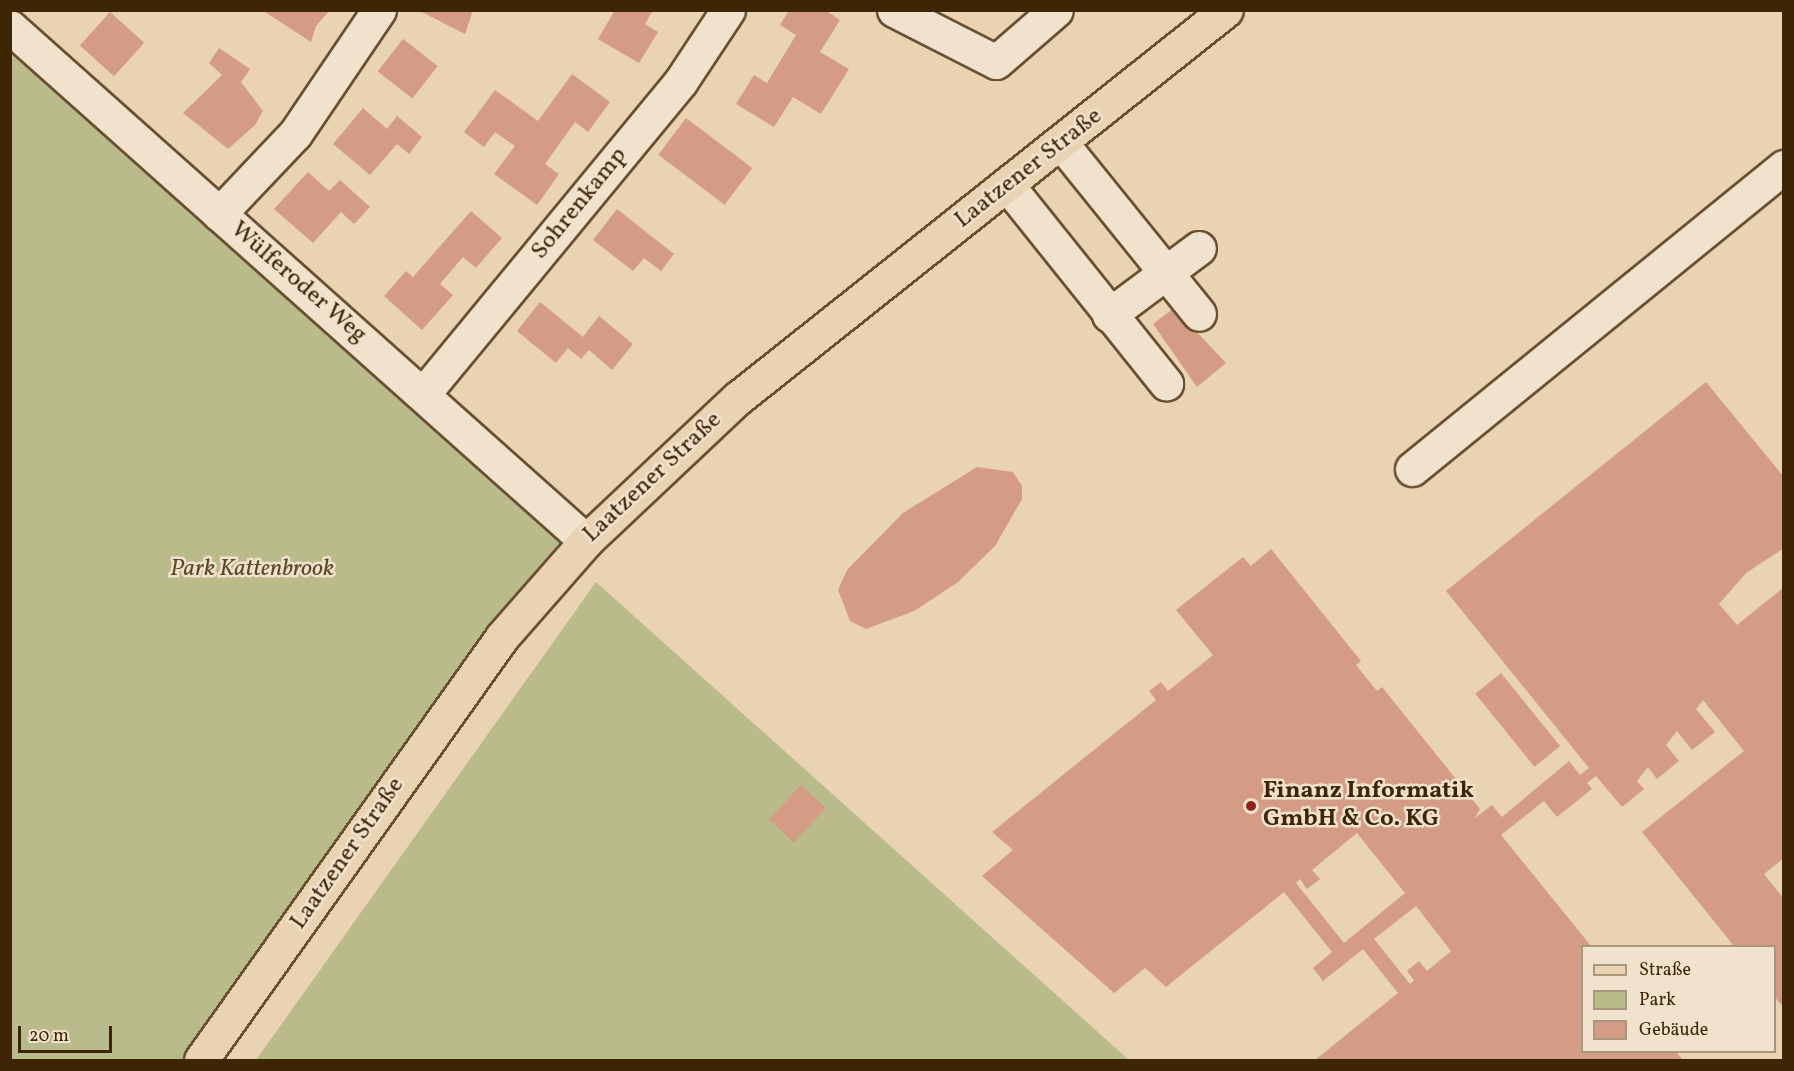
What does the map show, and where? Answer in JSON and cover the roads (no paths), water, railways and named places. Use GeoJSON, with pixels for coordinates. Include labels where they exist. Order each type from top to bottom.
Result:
{"type":"FeatureCollection","features":[{"type":"Feature","properties":{"kind":"main road","name":"Laatzener Straße"},"geometry":{"type":"LineString","coordinates":[[201,1060],[502,636],[586,540],[738,398],[1062,144],[1226,10]]}},
{"type":"Feature","properties":{"kind":"street"},"geometry":{"type":"LineString","coordinates":[[10,20],[17,10]]}},
{"type":"Feature","properties":{"kind":"street"},"geometry":{"type":"LineString","coordinates":[[219,214],[294,134],[379,10]]}},
{"type":"Feature","properties":{"kind":"street","name":"Sohrenkamp"},"geometry":{"type":"LineString","coordinates":[[424,393],[681,81],[728,10]]}},
{"type":"Feature","properties":{"kind":"street"},"geometry":{"type":"LineString","coordinates":[[894,10],[1007,53]]}},
{"type":"Feature","properties":{"kind":"street"},"geometry":{"type":"LineString","coordinates":[[1007,53],[1030,10]]}},
{"type":"Feature","properties":{"kind":"street"},"geometry":{"type":"LineString","coordinates":[[1007,53],[1056,10]]}},
{"type":"Feature","properties":{"kind":"street","name":"Wülferoder Weg"},"geometry":{"type":"LineString","coordinates":[[10,27],[424,393],[586,540]]}},
{"type":"Feature","properties":{"kind":"street"},"geometry":{"type":"LineString","coordinates":[[1062,144],[1199,314]]}},
{"type":"Feature","properties":{"kind":"street"},"geometry":{"type":"LineString","coordinates":[[1412,469],[1784,167]]}},
{"type":"Feature","properties":{"kind":"street"},"geometry":{"type":"LineString","coordinates":[[1008,186],[1109,315],[1166,383]]}},
{"type":"Feature","properties":{"kind":"street"},"geometry":{"type":"LineString","coordinates":[[1109,315],[1199,248]]}},
{"type":"Feature","properties":{"kind":"place","name":"Finanz Informatik GmbH & Co. KG"},"geometry":{"type":"Point","coordinates":[1251,806]}},
{"type":"Feature","properties":{"kind":"park label","name":"Park Kattenbrook"},"geometry":{"type":"Point","coordinates":[252,570]}}]}
